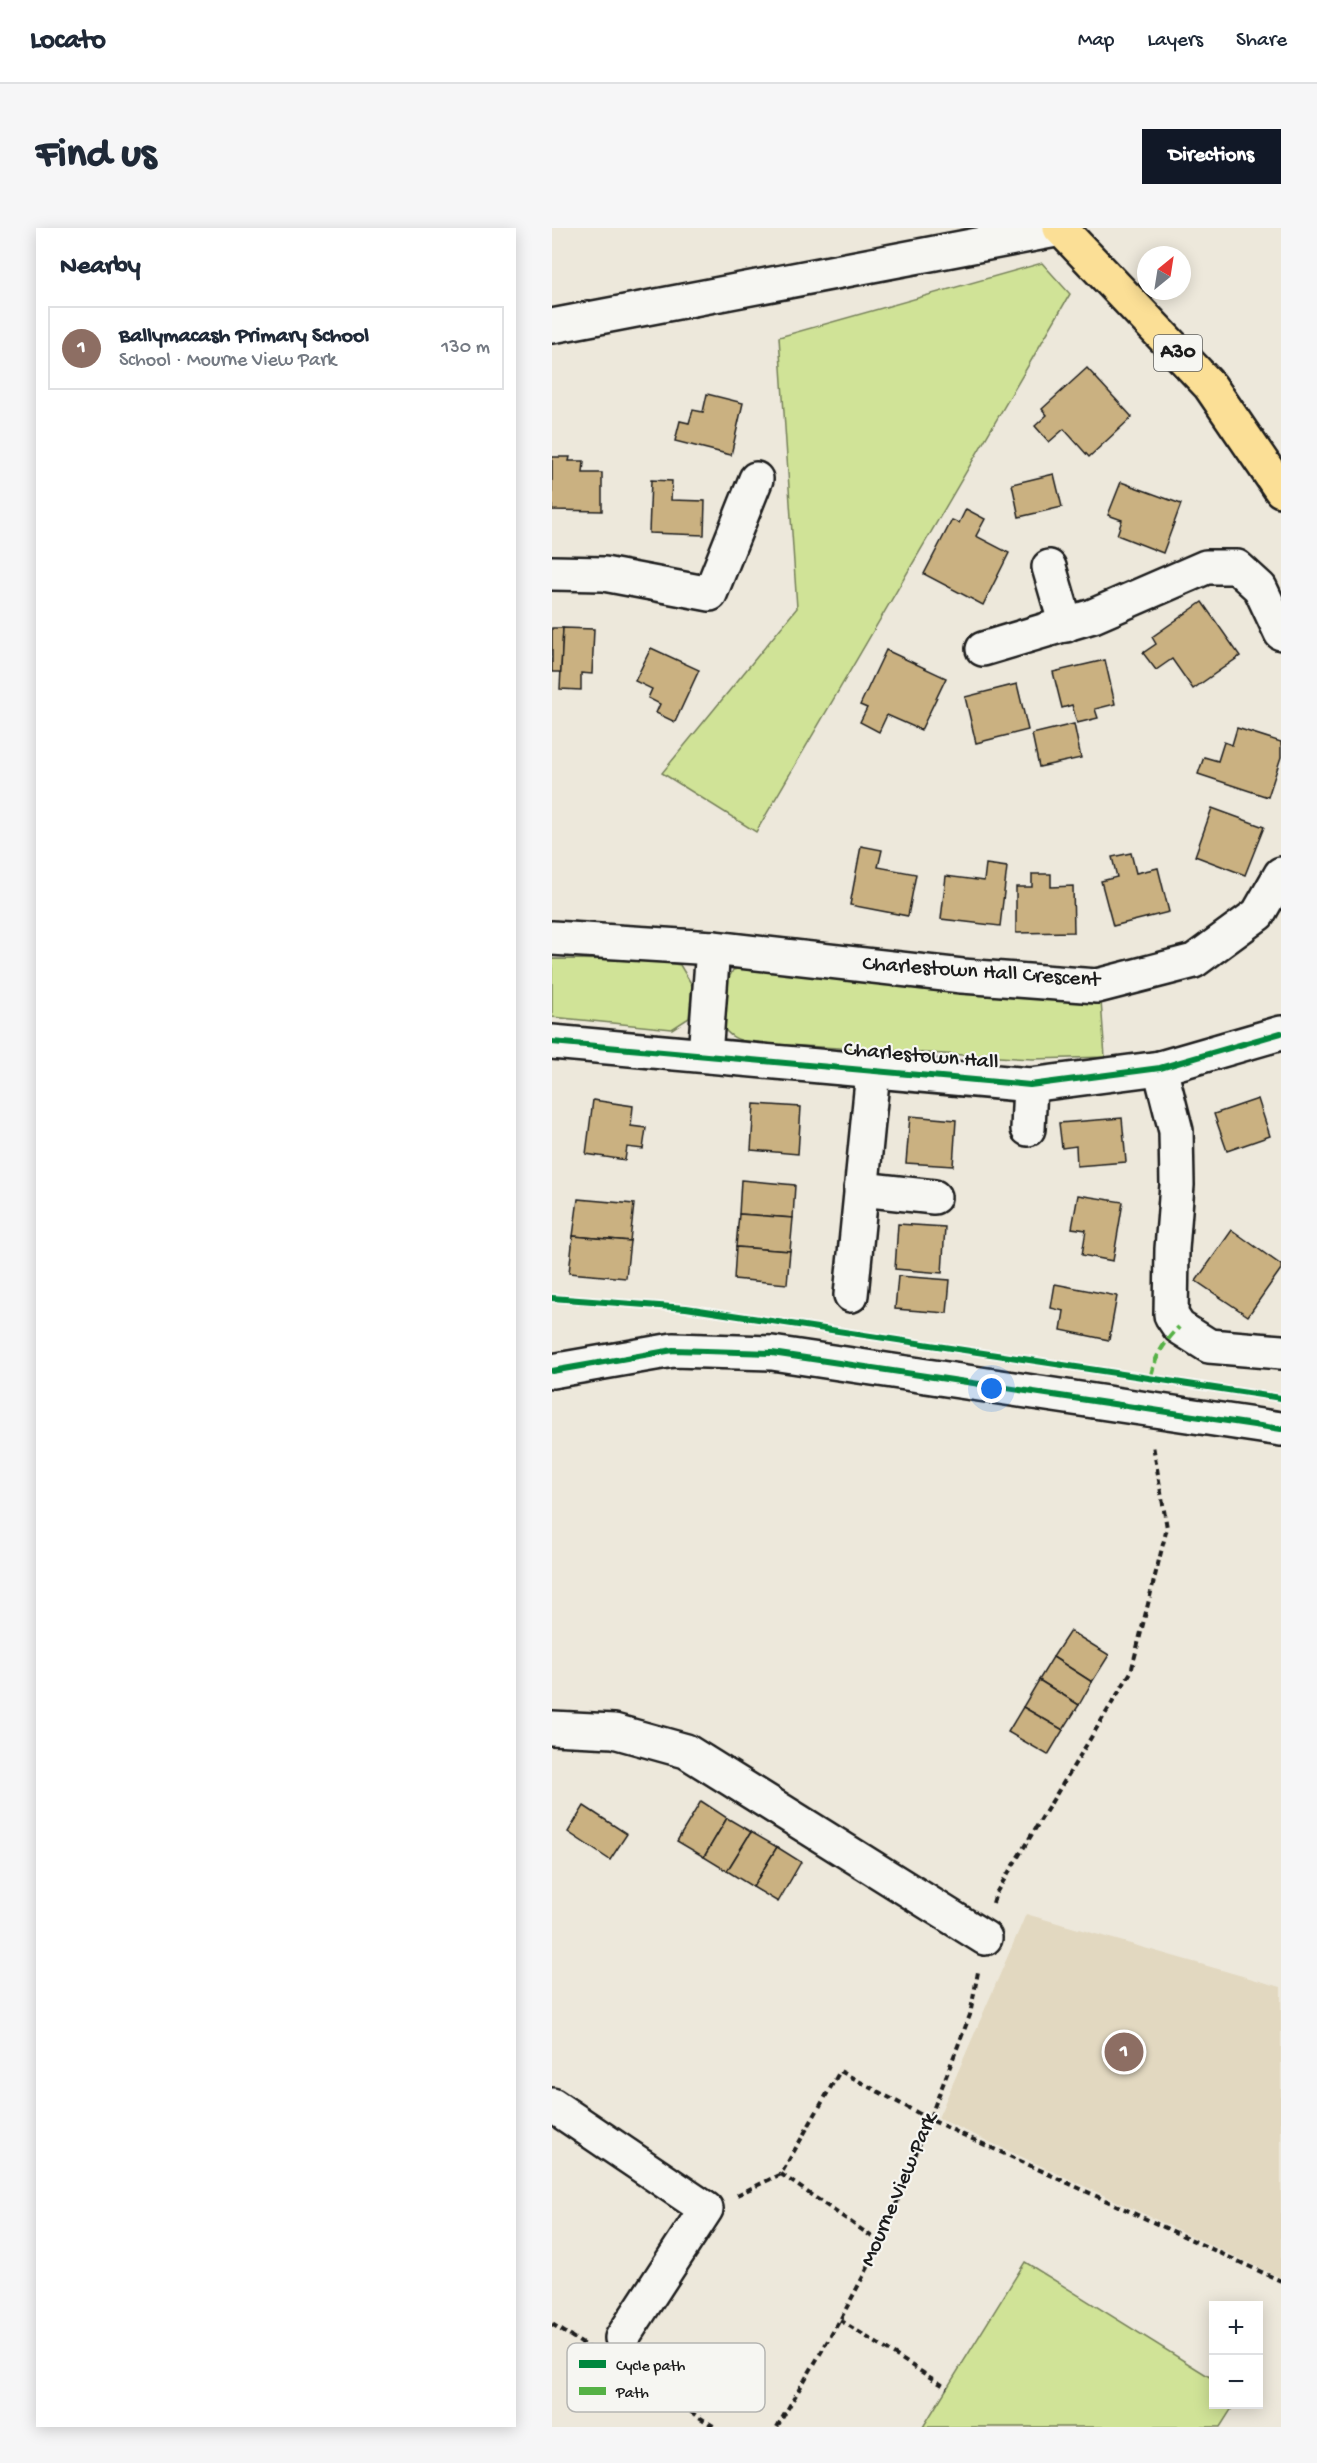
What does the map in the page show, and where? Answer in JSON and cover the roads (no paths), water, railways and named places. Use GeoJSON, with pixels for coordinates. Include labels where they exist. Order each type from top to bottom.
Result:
{"type":"FeatureCollection","features":[{"type":"Feature","properties":{"kind":"main road","name":"A30"},"geometry":{"type":"LineString","coordinates":[[1060,229],[1210,386],[1281,490]]}},
{"type":"Feature","properties":{"kind":"street"},"geometry":{"type":"LineString","coordinates":[[552,326],[1060,229]]}},
{"type":"Feature","properties":{"kind":"street"},"geometry":{"type":"LineString","coordinates":[[552,573],[604,574],[710,594],[756,478]]}},
{"type":"Feature","properties":{"kind":"street"},"geometry":{"type":"LineString","coordinates":[[1049,567],[1066,625]]}},
{"type":"Feature","properties":{"kind":"street"},"geometry":{"type":"LineString","coordinates":[[983,649],[1093,616],[1206,567],[1238,567],[1260,588],[1281,633]]}},
{"type":"Feature","properties":{"kind":"street","name":"Charlestown Hall Crescent"},"geometry":{"type":"LineString","coordinates":[[552,938],[713,948],[963,976],[1097,986],[1194,961],[1258,914],[1281,874]]}},
{"type":"Feature","properties":{"kind":"street"},"geometry":{"type":"LineString","coordinates":[[705,1056],[713,948]]}},
{"type":"Feature","properties":{"kind":"street","name":"Charlestown Hall"},"geometry":{"type":"LineString","coordinates":[[552,1042],[1030,1084],[1160,1068],[1281,1033]]}},
{"type":"Feature","properties":{"kind":"street"},"geometry":{"type":"LineString","coordinates":[[1160,1068],[1176,1131],[1178,1185],[1172,1249],[1171,1315],[1179,1327],[1209,1346],[1281,1352]]}},
{"type":"Feature","properties":{"kind":"street"},"geometry":{"type":"LineString","coordinates":[[851,1295],[873,1071]]}},
{"type":"Feature","properties":{"kind":"street"},"geometry":{"type":"LineString","coordinates":[[1028,1129],[1030,1084]]}},
{"type":"Feature","properties":{"kind":"street"},"geometry":{"type":"LineString","coordinates":[[861,1189],[934,1197]]}},
{"type":"Feature","properties":{"kind":"street"},"geometry":{"type":"LineString","coordinates":[[552,1371],[673,1350],[772,1353],[1281,1429]]}},
{"type":"Feature","properties":{"kind":"street"},"geometry":{"type":"LineString","coordinates":[[552,1728],[614,1731],[686,1751],[985,1938]]}},
{"type":"Feature","properties":{"kind":"street"},"geometry":{"type":"LineString","coordinates":[[552,2105],[706,2209],[619,2343]]}},
{"type":"Feature","properties":{"kind":"place","name":"Ballymacash Primary School"},"geometry":{"type":"Point","coordinates":[1124,2052]}}]}
